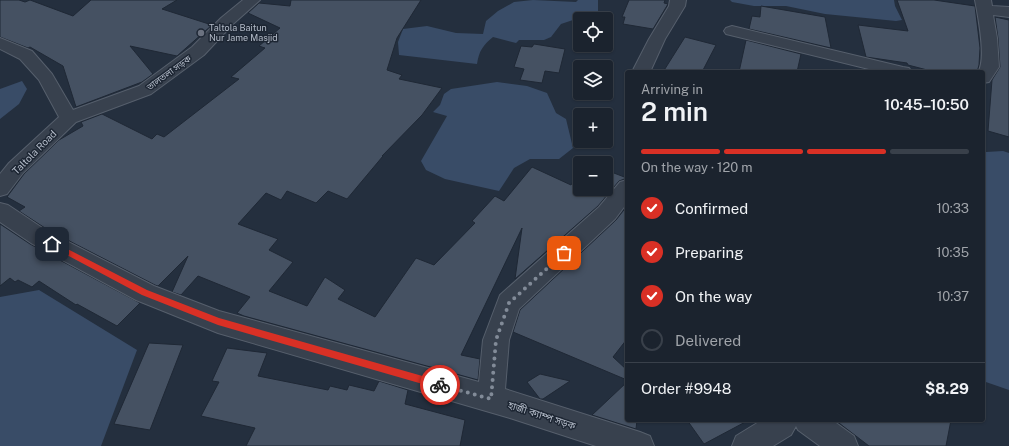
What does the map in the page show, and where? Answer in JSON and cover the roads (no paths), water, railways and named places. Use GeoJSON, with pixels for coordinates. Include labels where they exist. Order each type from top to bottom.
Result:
{"type":"FeatureCollection","features":[{"type":"Feature","properties":{"kind":"street","name":"তালতলা সড়ক"},"geometry":{"type":"LineString","coordinates":[[69,118],[145,90],[198,51],[227,21],[252,0]]}},
{"type":"Feature","properties":{"kind":"street"},"geometry":{"type":"LineString","coordinates":[[642,70],[657,39],[677,6],[678,0]]}},
{"type":"Feature","properties":{"kind":"street"},"geometry":{"type":"LineString","coordinates":[[985,75],[990,68],[989,38],[983,5],[1009,12]]}},
{"type":"Feature","properties":{"kind":"street"},"geometry":{"type":"LineString","coordinates":[[732,31],[895,70]]}},
{"type":"Feature","properties":{"kind":"street"},"geometry":{"type":"LineString","coordinates":[[0,42],[26,55],[46,78],[69,118]]}},
{"type":"Feature","properties":{"kind":"street","name":"Taltola Road"},"geometry":{"type":"LineString","coordinates":[[0,188],[16,168],[69,118]]}},
{"type":"Feature","properties":{"kind":"street"},"geometry":{"type":"LineString","coordinates":[[491,399],[496,340],[509,303],[608,213],[625,191]]}},
{"type":"Feature","properties":{"kind":"street","name":"হাজী ক্যাম্প সড়ক"},"geometry":{"type":"LineString","coordinates":[[0,211],[39,237],[145,292],[218,322],[523,407],[640,446]]}},
{"type":"Feature","properties":{"kind":"street"},"geometry":{"type":"LineString","coordinates":[[746,446],[781,425],[783,422]]}},
{"type":"Feature","properties":{"kind":"street"},"geometry":{"type":"LineString","coordinates":[[811,422],[844,446]]}},
{"type":"Feature","properties":{"kind":"water"},"geometry":{"type":"Polygon","coordinates":[[[533,0],[576,2],[578,0],[598,0],[598,12],[573,12],[573,20],[561,24],[551,37],[544,40],[519,40],[516,43],[493,37],[482,49],[477,64],[399,55],[398,42],[403,29],[427,26],[456,33],[483,34],[486,21],[498,11],[514,2],[533,0]]]}},
{"type":"Feature","properties":{"kind":"water"},"geometry":{"type":"Polygon","coordinates":[[[730,0],[894,0],[895,6],[902,20],[896,21],[825,14],[786,6],[754,6],[732,2],[730,0]]]}},
{"type":"Feature","properties":{"kind":"water"},"geometry":{"type":"Polygon","coordinates":[[[22,81],[27,89],[19,104],[0,119],[0,89],[22,81]]]}},
{"type":"Feature","properties":{"kind":"water"},"geometry":{"type":"Polygon","coordinates":[[[497,82],[527,86],[547,93],[556,113],[566,119],[573,148],[559,159],[530,159],[514,168],[499,191],[445,179],[426,170],[421,161],[447,116],[433,112],[440,105],[444,94],[451,89],[497,82]]]}},
{"type":"Feature","properties":{"kind":"water"},"geometry":{"type":"Polygon","coordinates":[[[1003,151],[1009,153],[1009,390],[985,382],[986,152],[1003,151]]]}},
{"type":"Feature","properties":{"kind":"water"},"geometry":{"type":"Polygon","coordinates":[[[39,290],[137,350],[101,446],[0,446],[0,297],[39,290]]]}},
{"type":"Feature","properties":{"kind":"place","name":"Taltola Baitun Nur Jame Masjid"},"geometry":{"type":"Point","coordinates":[201,33]}}]}
